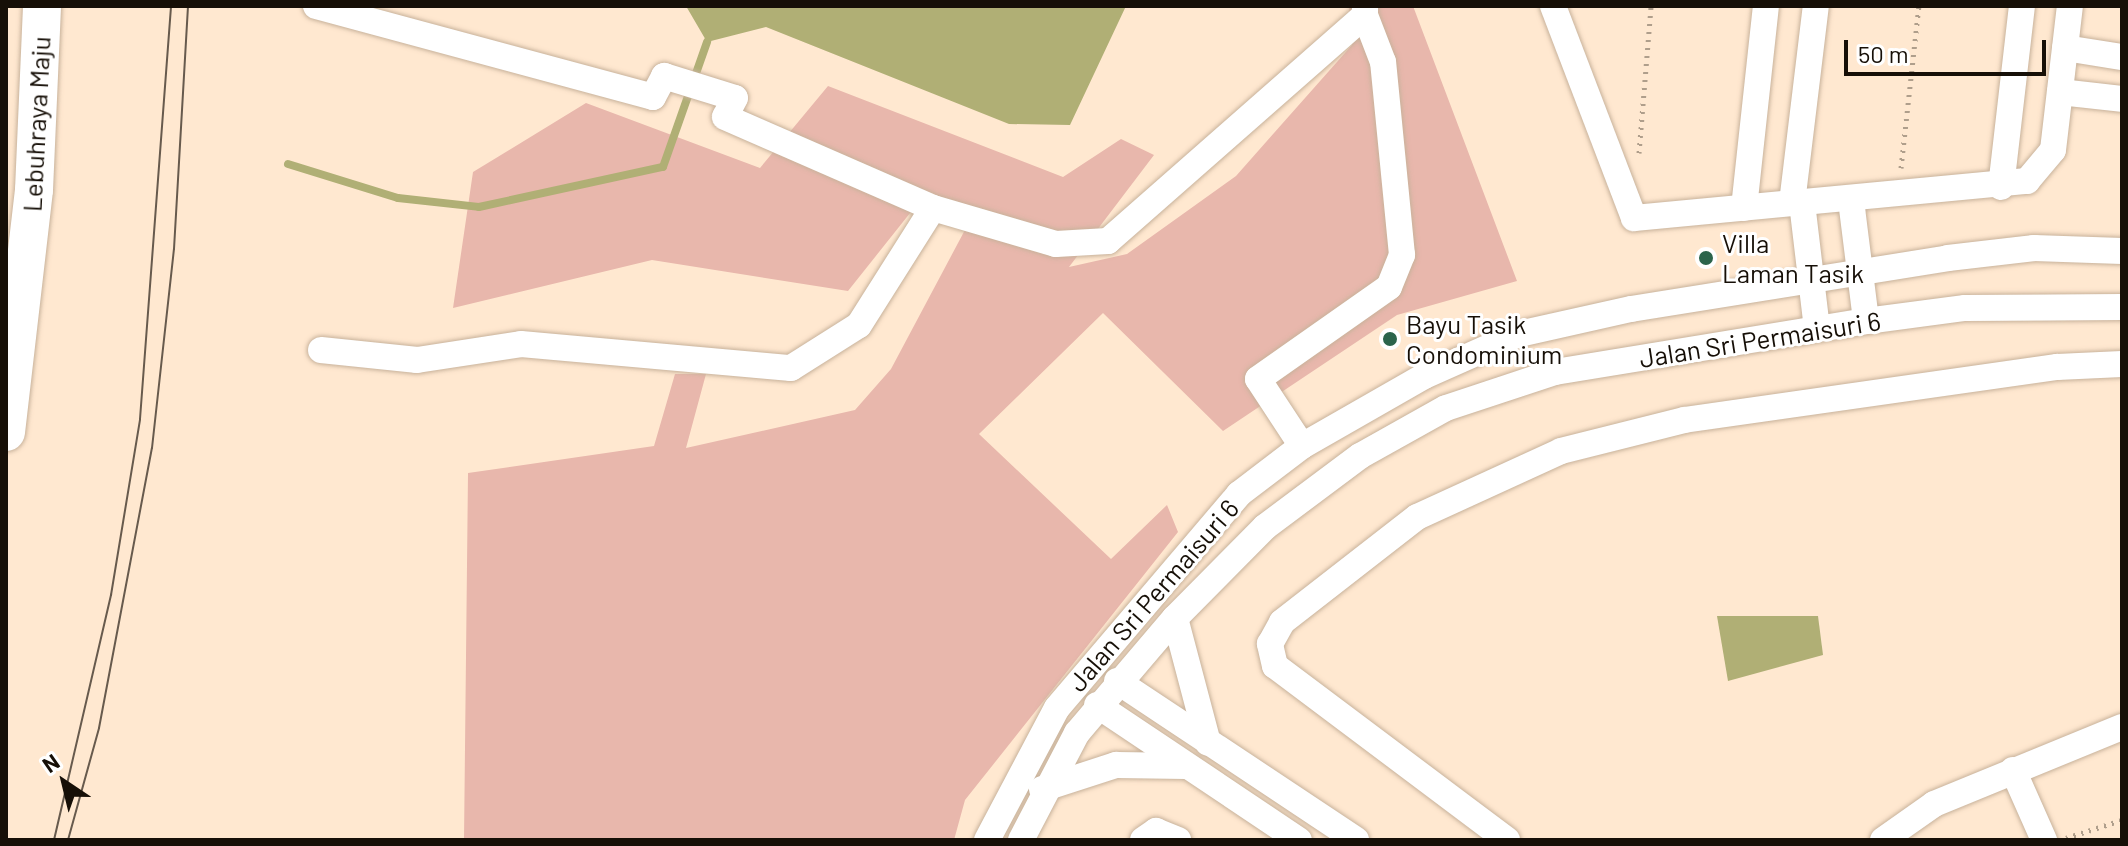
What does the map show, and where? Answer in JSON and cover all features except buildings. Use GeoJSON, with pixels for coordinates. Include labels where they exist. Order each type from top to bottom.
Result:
{"type":"FeatureCollection","features":[{"type":"Feature","properties":{"kind":"highway","name":"Lebuhraya Maju"},"geometry":{"type":"LineString","coordinates":[[6,432],[34,190],[42,6]]}},
{"type":"Feature","properties":{"kind":"street"},"geometry":{"type":"LineString","coordinates":[[316,6],[653,97],[664,76],[735,98],[725,117],[933,208],[1056,244],[1108,241],[1365,11],[1383,62],[1402,255],[1389,287],[1258,379],[1302,446]]}},
{"type":"Feature","properties":{"kind":"street"},"geometry":{"type":"LineString","coordinates":[[1553,6],[1634,218],[2001,187],[2044,169],[2060,92],[2070,6]]}},
{"type":"Feature","properties":{"kind":"street"},"geometry":{"type":"LineString","coordinates":[[1744,208],[1766,6]]}},
{"type":"Feature","properties":{"kind":"street"},"geometry":{"type":"LineString","coordinates":[[1816,6],[1797,203],[1817,329]]}},
{"type":"Feature","properties":{"kind":"street"},"geometry":{"type":"LineString","coordinates":[[2001,187],[2022,6]]}},
{"type":"Feature","properties":{"kind":"street"},"geometry":{"type":"LineString","coordinates":[[2065,48],[2122,57]]}},
{"type":"Feature","properties":{"kind":"street"},"geometry":{"type":"LineString","coordinates":[[2060,92],[2122,99]]}},
{"type":"Feature","properties":{"kind":"street"},"geometry":{"type":"LineString","coordinates":[[1851,200],[1866,321]]}},
{"type":"Feature","properties":{"kind":"street"},"geometry":{"type":"LineString","coordinates":[[321,350],[417,360],[521,344],[791,368],[859,325],[933,208]]}},
{"type":"Feature","properties":{"kind":"street","name":"Jalan Sri Permaisuri 6"},"geometry":{"type":"LineString","coordinates":[[987,840],[1057,708],[1104,645],[1239,494],[1302,446],[1424,376],[1519,334],[1810,278],[2034,248],[2122,251]]}},
{"type":"Feature","properties":{"kind":"street","name":"Jalan Sri Permaisuri 6"},"geometry":{"type":"LineString","coordinates":[[1021,840],[1042,789],[1103,690],[1265,527],[1360,456],[1446,408],[1555,372],[1866,321],[1965,308],[2122,307]]}},
{"type":"Feature","properties":{"kind":"street"},"geometry":{"type":"LineString","coordinates":[[1507,840],[1275,666],[1270,644],[1282,622],[1417,517],[1561,451],[1684,420],[2057,367],[2122,364]]}},
{"type":"Feature","properties":{"kind":"street"},"geometry":{"type":"LineString","coordinates":[[1175,618],[1208,743]]}},
{"type":"Feature","properties":{"kind":"street"},"geometry":{"type":"LineString","coordinates":[[1104,645],[1103,690],[1188,766],[1299,840]]}},
{"type":"Feature","properties":{"kind":"street"},"geometry":{"type":"LineString","coordinates":[[1057,708],[1103,690],[1208,743],[1356,840]]}},
{"type":"Feature","properties":{"kind":"street"},"geometry":{"type":"LineString","coordinates":[[1883,840],[1934,804],[2122,727]]}},
{"type":"Feature","properties":{"kind":"street"},"geometry":{"type":"LineString","coordinates":[[1042,789],[1116,765],[1188,766]]}},
{"type":"Feature","properties":{"kind":"street"},"geometry":{"type":"LineString","coordinates":[[2013,770],[2044,840]]}},
{"type":"Feature","properties":{"kind":"street"},"geometry":{"type":"LineString","coordinates":[[1143,840],[1156,831],[1178,840]]}},
{"type":"Feature","properties":{"kind":"path"},"geometry":{"type":"LineString","coordinates":[[1638,157],[1651,6]]}},
{"type":"Feature","properties":{"kind":"path"},"geometry":{"type":"LineString","coordinates":[[1898,197],[1919,6]]}},
{"type":"Feature","properties":{"kind":"path"},"geometry":{"type":"LineString","coordinates":[[2062,840],[2122,820]]}},
{"type":"Feature","properties":{"kind":"shaded area"},"geometry":{"type":"Polygon","coordinates":[[[686,6],[1126,6],[1070,125],[1009,124],[766,27],[707,42],[686,6]]]}},
{"type":"Feature","properties":{"kind":"shaded area"},"geometry":{"type":"Polygon","coordinates":[[[1349,6],[1413,6],[1517,281],[1397,315],[1223,431],[1103,313],[979,434],[1111,559],[1167,505],[1178,532],[965,800],[954,840],[464,840],[468,473],[654,446],[675,374],[706,374],[686,448],[855,410],[891,369],[974,213],[926,193],[848,291],[652,260],[453,308],[473,172],[586,103],[760,168],[828,86],[1063,177],[1121,139],[1154,155],[1069,267],[1127,254],[1236,176],[1352,45],[1349,6]]]}},
{"type":"Feature","properties":{"kind":"shaded area"},"geometry":{"type":"Polygon","coordinates":[[[1717,616],[1818,616],[1823,655],[1728,681],[1717,616]]]}},
{"type":"Feature","properties":{"kind":"waterway"},"geometry":{"type":"LineString","coordinates":[[288,164],[398,198],[479,207],[663,167],[707,42]]}},
{"type":"Feature","properties":{"kind":"tram line"},"geometry":{"type":"LineString","coordinates":[[54,840],[111,595],[140,419],[171,6]]}},
{"type":"Feature","properties":{"kind":"tram line"},"geometry":{"type":"LineString","coordinates":[[68,840],[99,728],[152,448],[174,249],[188,6]]}},
{"type":"Feature","properties":{"kind":"place","name":"Villa Laman Tasik"},"geometry":{"type":"Point","coordinates":[1706,258]}},
{"type":"Feature","properties":{"kind":"place","name":"Bayu Tasik Condominium"},"geometry":{"type":"Point","coordinates":[1390,339]}}]}
